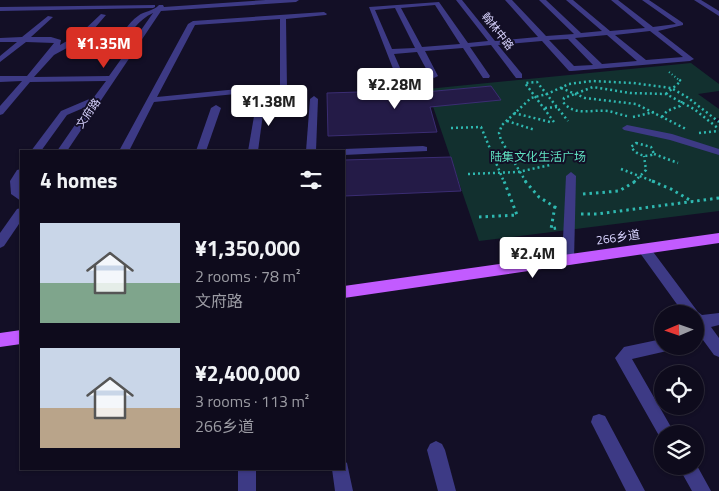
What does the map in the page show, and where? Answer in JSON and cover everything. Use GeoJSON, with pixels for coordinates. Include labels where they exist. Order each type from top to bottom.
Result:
{"type":"FeatureCollection","features":[{"type":"Feature","properties":{"kind":"main road","name":"266乡道"},"geometry":{"type":"LineString","coordinates":[[345,292],[719,238]]}},
{"type":"Feature","properties":{"kind":"main road"},"geometry":{"type":"LineString","coordinates":[[0,340],[20,337]]}},
{"type":"Feature","properties":{"kind":"street"},"geometry":{"type":"LineString","coordinates":[[1,9],[15,0]]}},
{"type":"Feature","properties":{"kind":"street"},"geometry":{"type":"LineString","coordinates":[[0,60],[24,40],[50,13],[58,0]]}},
{"type":"Feature","properties":{"kind":"street"},"geometry":{"type":"LineString","coordinates":[[86,8],[93,0]]}},
{"type":"Feature","properties":{"kind":"street"},"geometry":{"type":"LineString","coordinates":[[122,7],[129,0]]}},
{"type":"Feature","properties":{"kind":"street"},"geometry":{"type":"LineString","coordinates":[[1,9],[50,13],[86,8],[296,0]]}},
{"type":"Feature","properties":{"kind":"street","name":"翰林中路"},"geometry":{"type":"LineString","coordinates":[[459,0],[519,76]]}},
{"type":"Feature","properties":{"kind":"street"},"geometry":{"type":"LineString","coordinates":[[508,0],[572,69],[690,59],[614,0]]}},
{"type":"Feature","properties":{"kind":"street"},"geometry":{"type":"LineString","coordinates":[[542,0],[579,35]]}},
{"type":"Feature","properties":{"kind":"street"},"geometry":{"type":"LineString","coordinates":[[570,0],[644,63]]}},
{"type":"Feature","properties":{"kind":"street"},"geometry":{"type":"LineString","coordinates":[[390,52],[653,29],[681,24],[645,0]]}},
{"type":"Feature","properties":{"kind":"street"},"geometry":{"type":"LineString","coordinates":[[697,0],[719,14]]}},
{"type":"Feature","properties":{"kind":"street"},"geometry":{"type":"LineString","coordinates":[[246,19],[247,3]]}},
{"type":"Feature","properties":{"kind":"street"},"geometry":{"type":"LineString","coordinates":[[400,77],[371,8],[437,4],[486,76]]}},
{"type":"Feature","properties":{"kind":"street","name":"文府路"},"geometry":{"type":"LineString","coordinates":[[63,150],[161,5]]}},
{"type":"Feature","properties":{"kind":"street"},"geometry":{"type":"LineString","coordinates":[[397,6],[434,76]]}},
{"type":"Feature","properties":{"kind":"street"},"geometry":{"type":"LineString","coordinates":[[125,150],[190,25],[198,22],[324,14]]}},
{"type":"Feature","properties":{"kind":"street"},"geometry":{"type":"LineString","coordinates":[[51,54],[84,35],[103,15]]}},
{"type":"Feature","properties":{"kind":"street"},"geometry":{"type":"LineString","coordinates":[[151,100],[284,87],[283,16]]}},
{"type":"Feature","properties":{"kind":"street"},"geometry":{"type":"LineString","coordinates":[[569,36],[600,67]]}},
{"type":"Feature","properties":{"kind":"street"},"geometry":{"type":"LineString","coordinates":[[0,40],[56,40],[58,42],[51,54],[0,112]]}},
{"type":"Feature","properties":{"kind":"street"},"geometry":{"type":"LineString","coordinates":[[0,79],[114,75]]}},
{"type":"Feature","properties":{"kind":"street"},"geometry":{"type":"LineString","coordinates":[[37,150],[64,113],[98,99]]}},
{"type":"Feature","properties":{"kind":"street"},"geometry":{"type":"LineString","coordinates":[[253,150],[261,99]]}},
{"type":"Feature","properties":{"kind":"street"},"geometry":{"type":"LineString","coordinates":[[311,150],[314,99]]}},
{"type":"Feature","properties":{"kind":"street"},"geometry":{"type":"LineString","coordinates":[[201,150],[216,108]]}},
{"type":"Feature","properties":{"kind":"street"},"geometry":{"type":"LineString","coordinates":[[627,128],[672,137],[719,152]]}},
{"type":"Feature","properties":{"kind":"street"},"geometry":{"type":"LineString","coordinates":[[345,152],[424,149]]}},
{"type":"Feature","properties":{"kind":"street"},"geometry":{"type":"LineString","coordinates":[[20,174],[15,181],[17,194],[20,196]]}},
{"type":"Feature","properties":{"kind":"street"},"geometry":{"type":"LineString","coordinates":[[568,260],[571,176]]}},
{"type":"Feature","properties":{"kind":"street"},"geometry":{"type":"LineString","coordinates":[[0,243],[20,213]]}},
{"type":"Feature","properties":{"kind":"street"},"geometry":{"type":"LineString","coordinates":[[644,249],[685,305]]}},
{"type":"Feature","properties":{"kind":"street"},"geometry":{"type":"LineString","coordinates":[[704,318],[719,319]]}},
{"type":"Feature","properties":{"kind":"street"},"geometry":{"type":"LineString","coordinates":[[704,340],[719,350]]}},
{"type":"Feature","properties":{"kind":"street"},"geometry":{"type":"LineString","coordinates":[[654,347],[629,352],[623,358],[662,425]]}},
{"type":"Feature","properties":{"kind":"street"},"geometry":{"type":"LineString","coordinates":[[599,422],[636,491]]}},
{"type":"Feature","properties":{"kind":"street"},"geometry":{"type":"LineString","coordinates":[[436,450],[447,491]]}},
{"type":"Feature","properties":{"kind":"street"},"geometry":{"type":"LineString","coordinates":[[247,470],[247,491]]}},
{"type":"Feature","properties":{"kind":"street"},"geometry":{"type":"LineString","coordinates":[[341,470],[344,491]]}},
{"type":"Feature","properties":{"kind":"street"},"geometry":{"type":"LineString","coordinates":[[692,475],[702,491]]}},
{"type":"Feature","properties":{"kind":"path"},"geometry":{"type":"LineString","coordinates":[[666,94],[681,81],[669,72]]}},
{"type":"Feature","properties":{"kind":"path"},"geometry":{"type":"LineString","coordinates":[[719,122],[687,97],[671,88],[602,81],[578,83],[547,94],[535,96],[524,103],[502,125],[499,133],[500,140],[518,172],[542,200],[552,207],[570,213],[597,214],[719,198]]}},
{"type":"Feature","properties":{"kind":"path"},"geometry":{"type":"LineString","coordinates":[[554,122],[525,83],[537,82],[568,121]]}},
{"type":"Feature","properties":{"kind":"path"},"geometry":{"type":"LineString","coordinates":[[654,112],[637,117],[609,111],[578,112],[566,106],[563,102],[564,98],[593,87],[630,93],[666,94],[682,101],[719,130]]}},
{"type":"Feature","properties":{"kind":"path"},"geometry":{"type":"LineString","coordinates":[[560,88],[575,95],[594,100],[628,102],[654,112],[690,130]]}},
{"type":"Feature","properties":{"kind":"path"},"geometry":{"type":"LineString","coordinates":[[662,116],[667,111],[680,106],[682,101]]}},
{"type":"Feature","properties":{"kind":"path"},"geometry":{"type":"LineString","coordinates":[[544,108],[557,107]]}},
{"type":"Feature","properties":{"kind":"path"},"geometry":{"type":"LineString","coordinates":[[514,113],[550,122]]}},
{"type":"Feature","properties":{"kind":"path"},"geometry":{"type":"LineString","coordinates":[[507,121],[535,130]]}},
{"type":"Feature","properties":{"kind":"path"},"geometry":{"type":"LineString","coordinates":[[451,128],[481,127],[517,215],[479,217]]}},
{"type":"Feature","properties":{"kind":"path"},"geometry":{"type":"LineString","coordinates":[[697,133],[719,130]]}},
{"type":"Feature","properties":{"kind":"path"},"geometry":{"type":"LineString","coordinates":[[654,154],[653,149],[644,144],[636,143],[631,145],[634,151],[644,156],[654,154],[678,163]]}},
{"type":"Feature","properties":{"kind":"path"},"geometry":{"type":"LineString","coordinates":[[571,192],[612,193],[633,186],[646,170],[644,156]]}},
{"type":"Feature","properties":{"kind":"path"},"geometry":{"type":"LineString","coordinates":[[468,174],[518,172],[550,165]]}},
{"type":"Feature","properties":{"kind":"path"},"geometry":{"type":"LineString","coordinates":[[622,169],[671,189],[693,202]]}},
{"type":"Feature","properties":{"kind":"green space","name":"陆集文化生活广场"},"geometry":{"type":"Polygon","coordinates":[[[691,63],[719,84],[719,91],[698,94],[719,109],[719,118],[713,119],[719,124],[719,211],[479,241],[427,89],[691,63]]]}},
{"type":"Feature","properties":{"kind":"building"},"geometry":{"type":"Polygon","coordinates":[[[491,86],[501,100],[430,107],[437,132],[328,136],[327,93],[424,90],[425,92],[491,86]]]}},
{"type":"Feature","properties":{"kind":"building"},"geometry":{"type":"Polygon","coordinates":[[[451,157],[461,191],[345,196],[345,160],[451,157]]]}}]}
